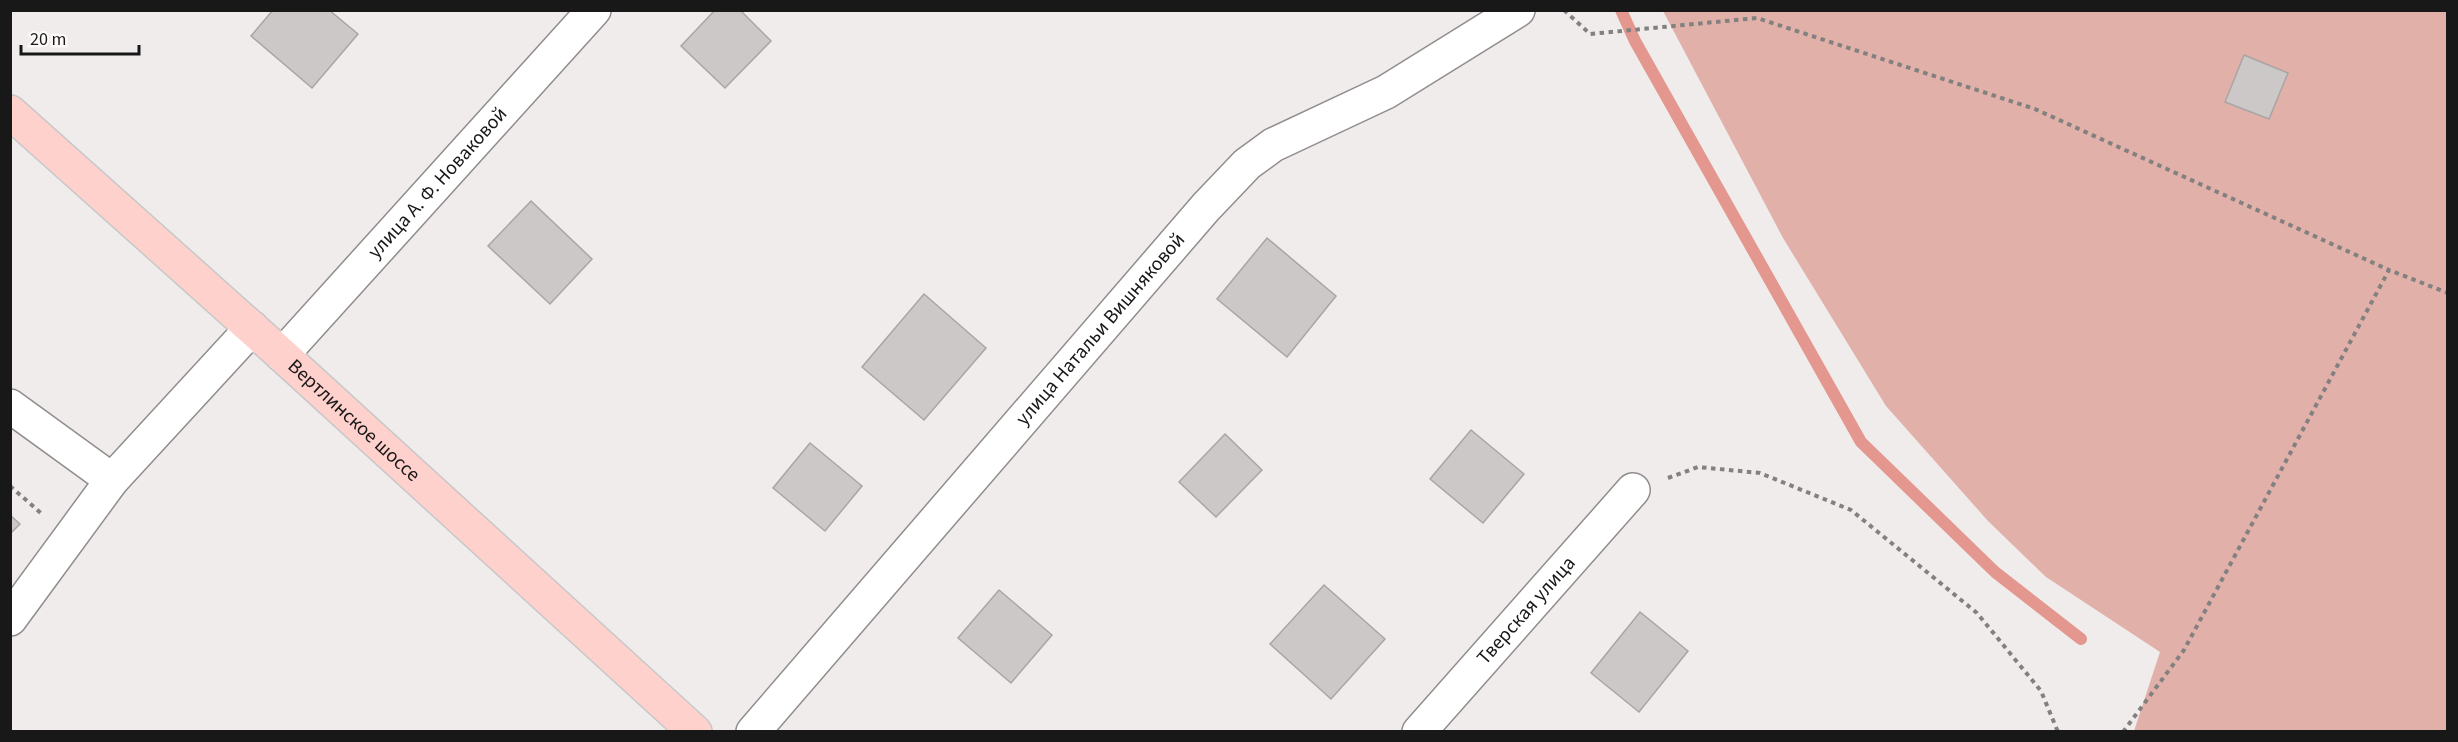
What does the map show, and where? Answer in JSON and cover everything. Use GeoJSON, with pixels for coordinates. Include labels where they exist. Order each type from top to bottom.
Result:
{"type":"FeatureCollection","features":[{"type":"Feature","properties":{"kind":"main road","name":"Вертлинское шоссе"},"geometry":{"type":"LineString","coordinates":[[10,112],[282,355],[695,732]]}},
{"type":"Feature","properties":{"kind":"street","name":"улица А. Ф. Новаковой"},"geometry":{"type":"LineString","coordinates":[[282,355],[594,10]]}},
{"type":"Feature","properties":{"kind":"street","name":"улица Натальи Вишняковой"},"geometry":{"type":"LineString","coordinates":[[753,732],[1206,207],[1246,164],[1273,144],[1386,92],[1518,10]]}},
{"type":"Feature","properties":{"kind":"street"},"geometry":{"type":"LineString","coordinates":[[10,619],[112,480],[252,328]]}},
{"type":"Feature","properties":{"kind":"street"},"geometry":{"type":"LineString","coordinates":[[10,406],[112,480]]}},
{"type":"Feature","properties":{"kind":"street","name":"Тверская улица"},"geometry":{"type":"LineString","coordinates":[[1419,732],[1633,490]]}},
{"type":"Feature","properties":{"kind":"path"},"geometry":{"type":"LineString","coordinates":[[1564,10],[1590,34],[1757,18],[2035,109],[2389,270],[2448,293]]}},
{"type":"Feature","properties":{"kind":"path"},"geometry":{"type":"LineString","coordinates":[[2123,732],[2184,650],[2389,270]]}},
{"type":"Feature","properties":{"kind":"path"},"geometry":{"type":"LineString","coordinates":[[1633,490],[1698,467],[1760,473],[1851,510],[1977,613],[2042,691],[2058,732]]}},
{"type":"Feature","properties":{"kind":"shaded area"},"geometry":{"type":"Polygon","coordinates":[[[1663,11],[2447,11],[2447,731],[2134,731],[2160,652],[2046,577],[1988,521],[1886,406],[1783,238],[1663,11]]]}},
{"type":"Feature","properties":{"kind":"building"},"geometry":{"type":"Polygon","coordinates":[[[273,10],[329,10],[358,34],[312,88],[251,36],[273,10]]]}},
{"type":"Feature","properties":{"kind":"building"},"geometry":{"type":"Polygon","coordinates":[[[715,10],[740,10],[771,41],[725,88],[681,46],[715,10]]]}},
{"type":"Feature","properties":{"kind":"building"},"geometry":{"type":"Polygon","coordinates":[[[2244,55],[2288,73],[2269,119],[2225,102],[2244,55]]]}},
{"type":"Feature","properties":{"kind":"building"},"geometry":{"type":"Polygon","coordinates":[[[531,201],[592,259],[550,304],[488,246],[531,201]]]}},
{"type":"Feature","properties":{"kind":"building"},"geometry":{"type":"Polygon","coordinates":[[[1267,238],[1336,296],[1287,357],[1217,299],[1267,238]]]}},
{"type":"Feature","properties":{"kind":"building"},"geometry":{"type":"Polygon","coordinates":[[[924,294],[986,348],[924,420],[862,367],[924,294]]]}},
{"type":"Feature","properties":{"kind":"building"},"geometry":{"type":"Polygon","coordinates":[[[1471,430],[1524,474],[1483,523],[1430,479],[1471,430]]]}},
{"type":"Feature","properties":{"kind":"building"},"geometry":{"type":"Polygon","coordinates":[[[1225,434],[1262,470],[1216,517],[1179,482],[1225,434]]]}},
{"type":"Feature","properties":{"kind":"building"},"geometry":{"type":"Polygon","coordinates":[[[810,443],[862,486],[825,531],[773,488],[810,443]]]}},
{"type":"Feature","properties":{"kind":"building"},"geometry":{"type":"Polygon","coordinates":[[[10,515],[20,524],[10,534],[10,515]]]}},
{"type":"Feature","properties":{"kind":"building"},"geometry":{"type":"Polygon","coordinates":[[[1324,585],[1385,639],[1331,699],[1270,644],[1324,585]]]}},
{"type":"Feature","properties":{"kind":"building"},"geometry":{"type":"Polygon","coordinates":[[[999,590],[1052,635],[1011,683],[958,638],[999,590]]]}},
{"type":"Feature","properties":{"kind":"building"},"geometry":{"type":"Polygon","coordinates":[[[1640,612],[1688,651],[1639,712],[1591,673],[1640,612]]]}},
{"type":"Feature","properties":{"kind":"waterway"},"geometry":{"type":"LineString","coordinates":[[1621,10],[1635,41],[1861,442],[1995,572],[2081,639]]}}]}
